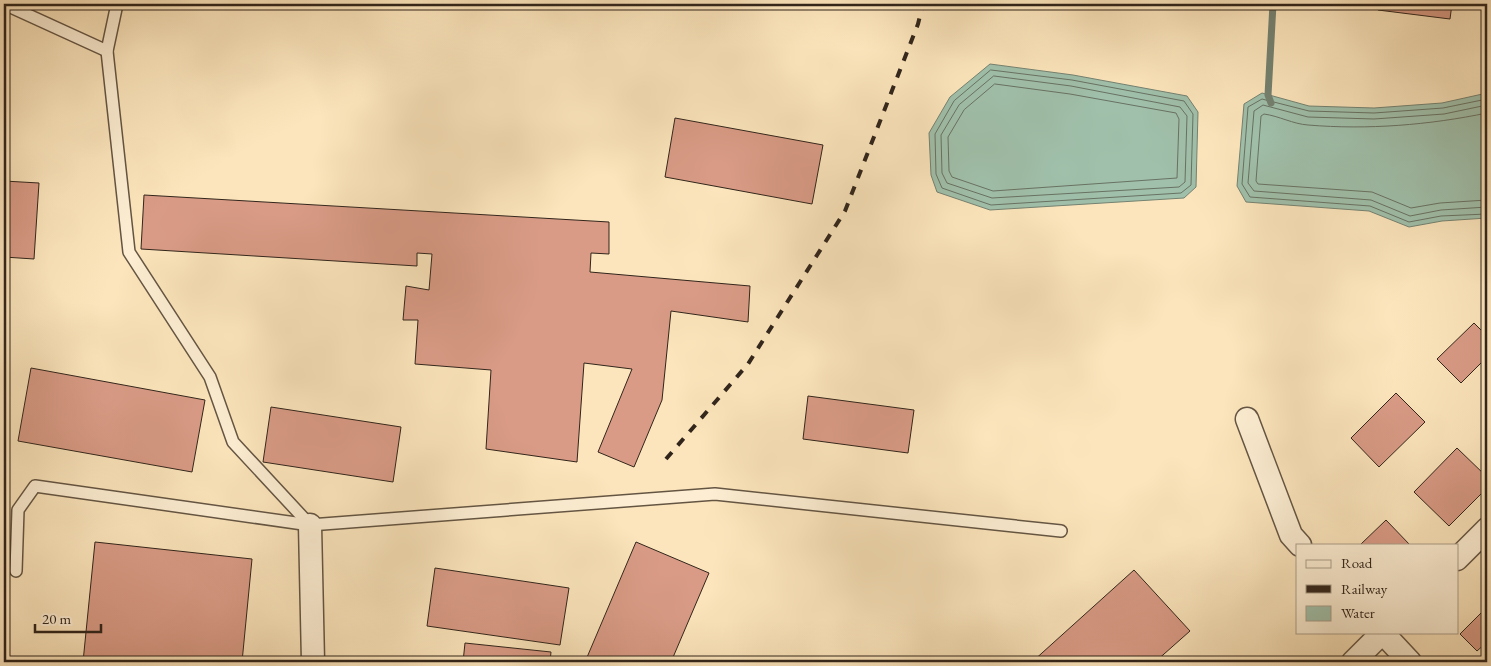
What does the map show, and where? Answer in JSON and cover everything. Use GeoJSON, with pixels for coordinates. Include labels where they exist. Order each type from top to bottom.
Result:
{"type":"FeatureCollection","features":[{"type":"Feature","properties":{"kind":"street"},"geometry":{"type":"LineString","coordinates":[[1247,419],[1291,535],[1299,544]]}},
{"type":"Feature","properties":{"kind":"street"},"geometry":{"type":"LineString","coordinates":[[310,525],[313,662]]}},
{"type":"Feature","properties":{"kind":"street"},"geometry":{"type":"LineString","coordinates":[[1458,558],[1487,529]]}},
{"type":"Feature","properties":{"kind":"street"},"geometry":{"type":"LineString","coordinates":[[1353,662],[1381,634]]}},
{"type":"Feature","properties":{"kind":"street"},"geometry":{"type":"LineString","coordinates":[[1383,634],[1410,662]]}},
{"type":"Feature","properties":{"kind":"lane"},"geometry":{"type":"LineString","coordinates":[[4,4],[107,51]]}},
{"type":"Feature","properties":{"kind":"lane"},"geometry":{"type":"LineString","coordinates":[[117,4],[107,51],[129,252],[210,377],[233,442],[310,525]]}},
{"type":"Feature","properties":{"kind":"lane"},"geometry":{"type":"LineString","coordinates":[[16,571],[18,510],[35,486],[310,525],[715,494],[1061,531]]}},
{"type":"Feature","properties":{"kind":"water"},"geometry":{"type":"Polygon","coordinates":[[[990,64],[1073,75],[1187,96],[1198,112],[1196,187],[1184,198],[990,210],[937,192],[931,175],[929,133],[950,97],[990,64]]]}},
{"type":"Feature","properties":{"kind":"water"},"geometry":{"type":"Polygon","coordinates":[[[1262,93],[1309,106],[1374,108],[1442,103],[1487,93],[1487,218],[1442,221],[1409,227],[1369,211],[1246,202],[1237,186],[1244,104],[1262,93]]]}},
{"type":"Feature","properties":{"kind":"building"},"geometry":{"type":"Polygon","coordinates":[[[1378,4],[1452,4],[1450,19],[1378,10],[1378,4]]]}},
{"type":"Feature","properties":{"kind":"building"},"geometry":{"type":"Polygon","coordinates":[[[675,118],[823,145],[812,204],[665,177],[675,118]]]}},
{"type":"Feature","properties":{"kind":"building"},"geometry":{"type":"Polygon","coordinates":[[[4,181],[39,183],[34,259],[4,257],[4,181]]]}},
{"type":"Feature","properties":{"kind":"building"},"geometry":{"type":"Polygon","coordinates":[[[144,195],[609,222],[609,254],[591,253],[590,272],[750,286],[748,322],[671,311],[662,400],[634,467],[598,452],[632,369],[584,363],[577,462],[486,449],[491,370],[415,364],[418,320],[403,320],[406,286],[429,290],[432,254],[417,253],[417,266],[141,249],[144,195]]]}},
{"type":"Feature","properties":{"kind":"building"},"geometry":{"type":"Polygon","coordinates":[[[1474,323],[1487,336],[1487,357],[1461,383],[1437,359],[1474,323]]]}},
{"type":"Feature","properties":{"kind":"building"},"geometry":{"type":"Polygon","coordinates":[[[31,368],[205,400],[192,472],[18,441],[31,368]]]}},
{"type":"Feature","properties":{"kind":"building"},"geometry":{"type":"Polygon","coordinates":[[[1396,393],[1425,422],[1379,467],[1351,438],[1396,393]]]}},
{"type":"Feature","properties":{"kind":"building"},"geometry":{"type":"Polygon","coordinates":[[[808,396],[914,410],[908,453],[803,439],[808,396]]]}},
{"type":"Feature","properties":{"kind":"building"},"geometry":{"type":"Polygon","coordinates":[[[271,407],[401,427],[393,482],[263,462],[271,407]]]}},
{"type":"Feature","properties":{"kind":"building"},"geometry":{"type":"Polygon","coordinates":[[[1457,448],[1487,477],[1487,488],[1449,526],[1414,492],[1457,448]]]}},
{"type":"Feature","properties":{"kind":"building"},"geometry":{"type":"Polygon","coordinates":[[[1386,520],[1409,544],[1361,544],[1386,520]]]}},
{"type":"Feature","properties":{"kind":"building"},"geometry":{"type":"Polygon","coordinates":[[[95,542],[252,559],[242,662],[83,662],[95,542]]]}},
{"type":"Feature","properties":{"kind":"building"},"geometry":{"type":"Polygon","coordinates":[[[636,542],[709,573],[671,662],[585,662],[636,542]]]}},
{"type":"Feature","properties":{"kind":"building"},"geometry":{"type":"Polygon","coordinates":[[[435,568],[569,588],[560,645],[427,626],[435,568]]]}},
{"type":"Feature","properties":{"kind":"building"},"geometry":{"type":"Polygon","coordinates":[[[1134,570],[1190,631],[1155,662],[1032,662],[1134,570]]]}},
{"type":"Feature","properties":{"kind":"building"},"geometry":{"type":"Polygon","coordinates":[[[1487,607],[1487,642],[1477,651],[1460,634],[1487,607]]]}},
{"type":"Feature","properties":{"kind":"building"},"geometry":{"type":"Polygon","coordinates":[[[465,643],[551,652],[550,662],[463,662],[465,643]]]}},
{"type":"Feature","properties":{"kind":"waterway"},"geometry":{"type":"LineString","coordinates":[[1271,103],[1268,95],[1273,4]]}},
{"type":"Feature","properties":{"kind":"railway"},"geometry":{"type":"LineString","coordinates":[[666,459],[748,364],[845,211],[918,24],[923,4]]}}]}
